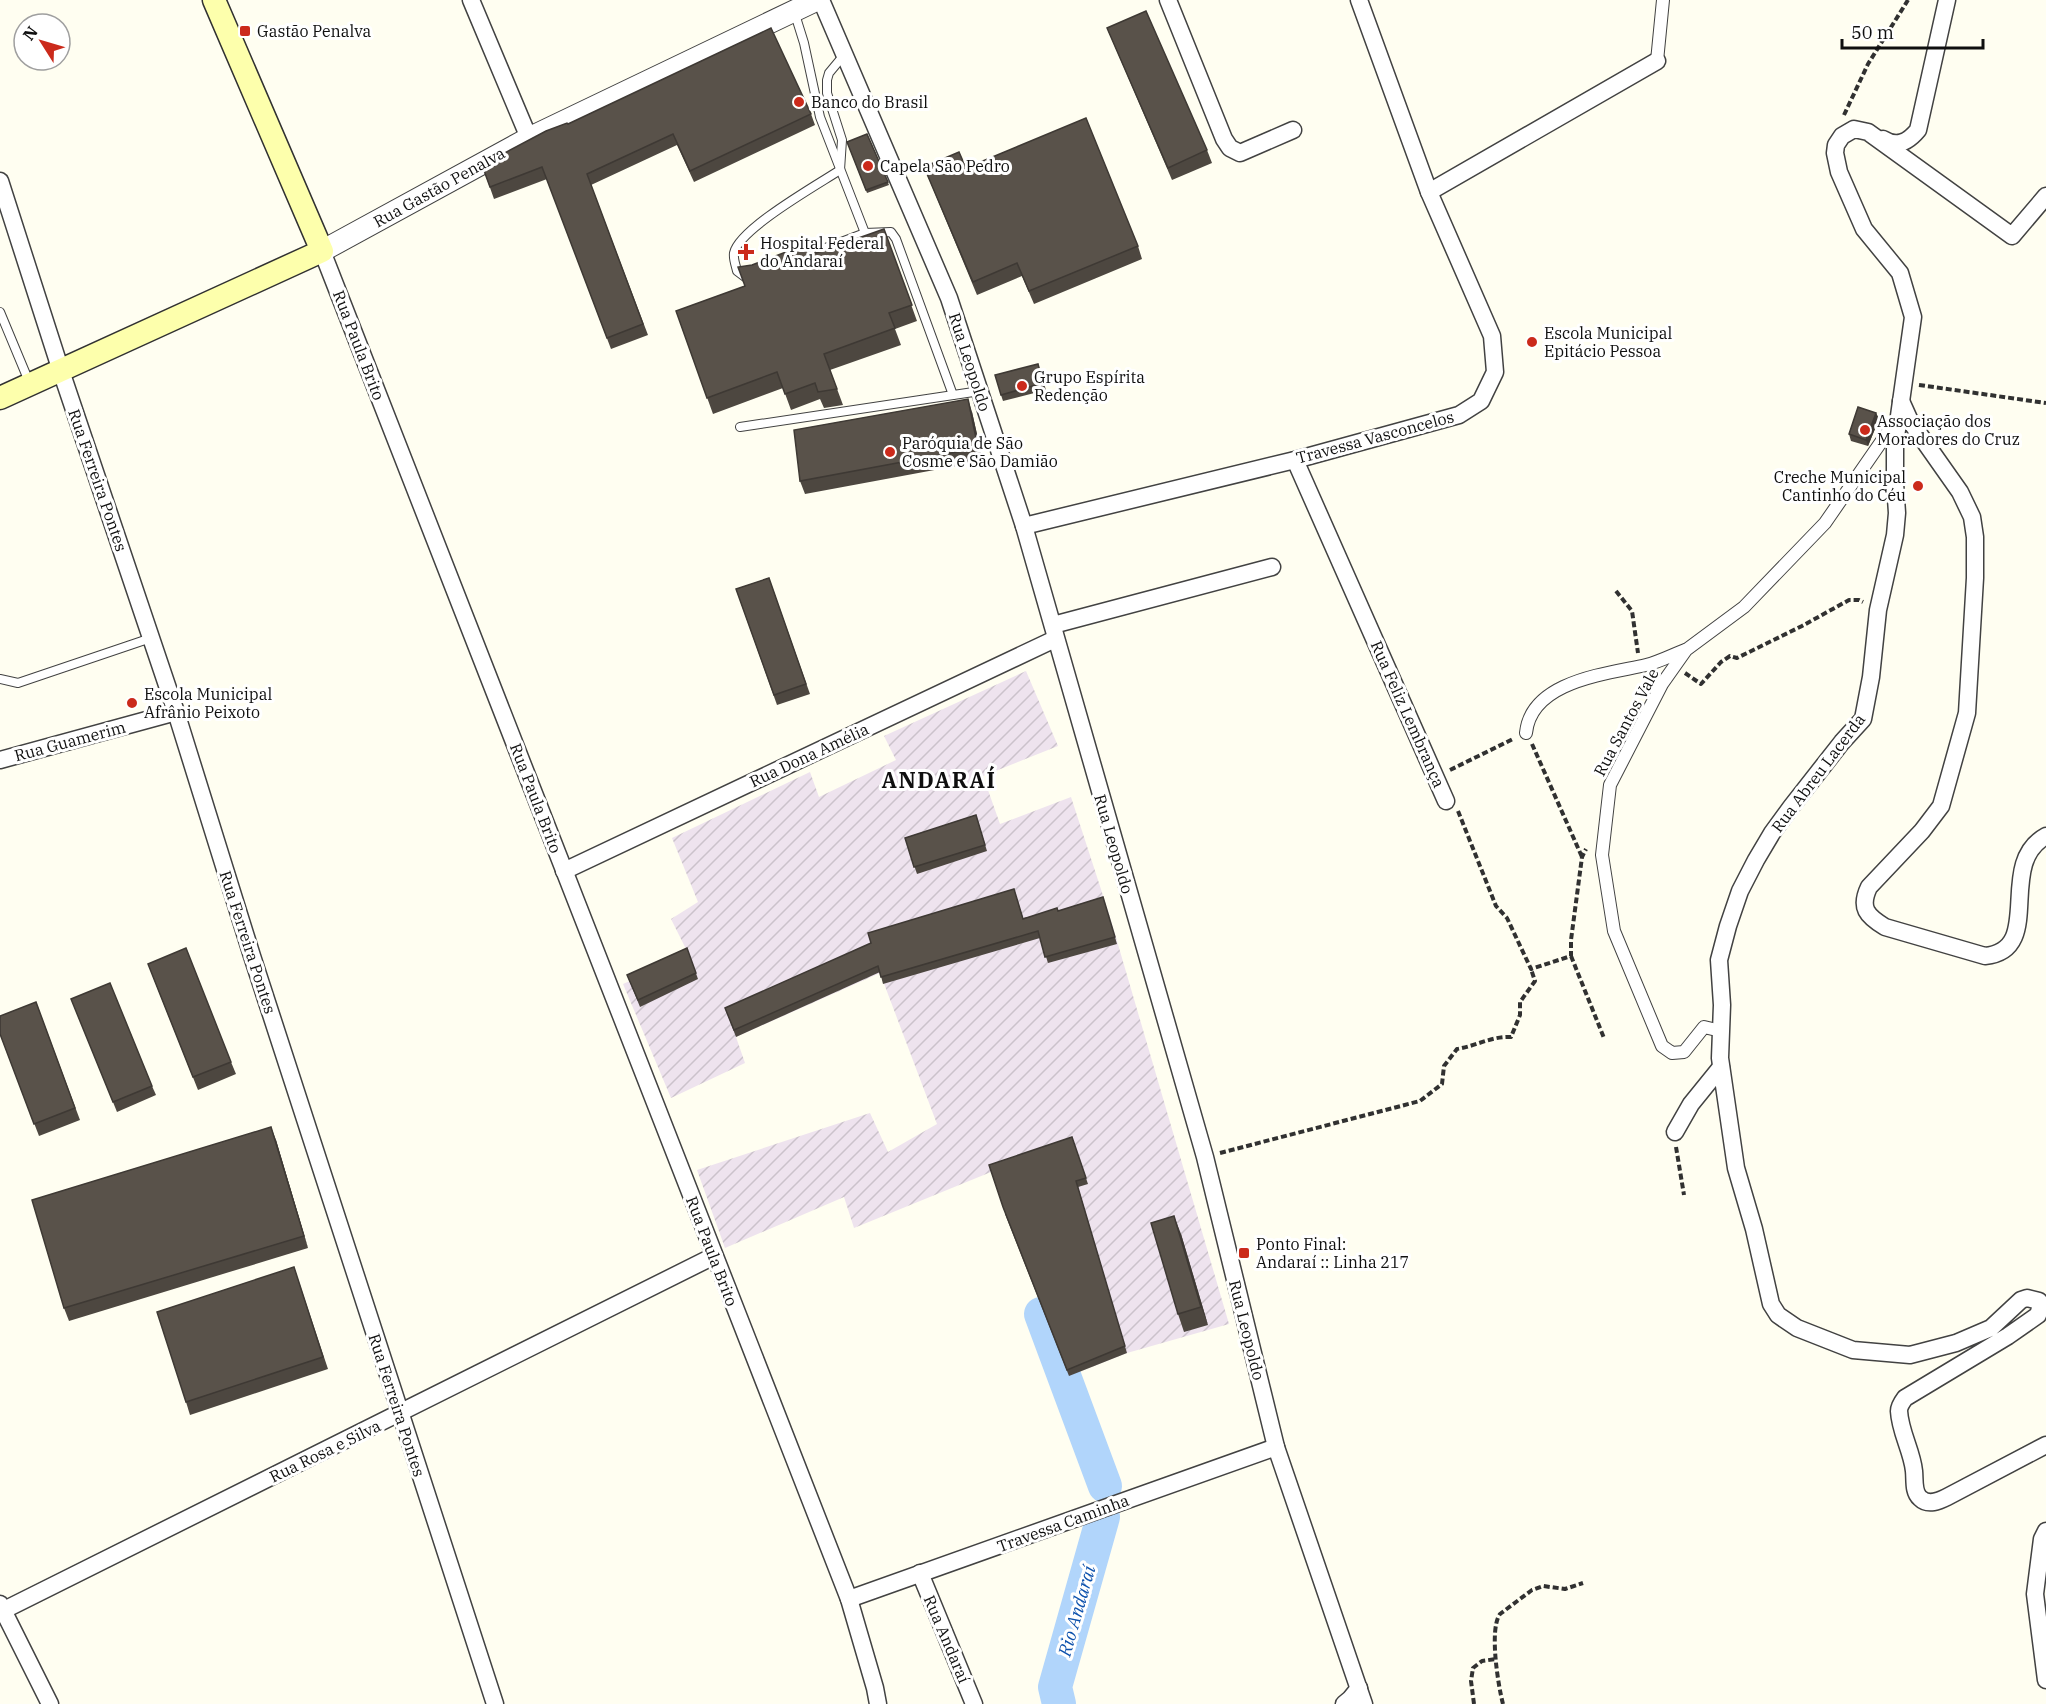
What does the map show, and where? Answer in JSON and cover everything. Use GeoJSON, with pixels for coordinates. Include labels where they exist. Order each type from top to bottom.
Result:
{"type":"FeatureCollection","features":[{"type":"Feature","properties":{"kind":"main road","name":"Rua Paula Brito"},"geometry":{"type":"LineString","coordinates":[[214,0],[322,251]]}},
{"type":"Feature","properties":{"kind":"main road","name":"Rua Gastão Penalva"},"geometry":{"type":"LineString","coordinates":[[0,398],[322,251]]}},
{"type":"Feature","properties":{"kind":"street"},"geometry":{"type":"LineString","coordinates":[[471,0],[529,138]]}},
{"type":"Feature","properties":{"kind":"street","name":"Rua Gastão Penalva"},"geometry":{"type":"LineString","coordinates":[[322,251],[529,138],[793,10],[819,0]]}},
{"type":"Feature","properties":{"kind":"street","name":"Rua Leopoldo"},"geometry":{"type":"LineString","coordinates":[[819,0],[949,298],[980,391],[1054,632],[1204,1157],[1276,1447],[1361,1696]]}},
{"type":"Feature","properties":{"kind":"street"},"geometry":{"type":"LineString","coordinates":[[1168,0],[1224,139],[1230,148],[1240,153],[1293,130]]}},
{"type":"Feature","properties":{"kind":"street","name":"Travessa Vasconcelos"},"geometry":{"type":"LineString","coordinates":[[1023,526],[1295,460],[1459,415],[1481,401],[1495,372],[1492,336],[1429,192],[1359,0]]}},
{"type":"Feature","properties":{"kind":"street"},"geometry":{"type":"LineString","coordinates":[[1429,192],[1658,61],[1663,0]]}},
{"type":"Feature","properties":{"kind":"street"},"geometry":{"type":"LineString","coordinates":[[1861,131],[1891,144],[1902,143],[1918,130],[1947,0]]}},
{"type":"Feature","properties":{"kind":"street"},"geometry":{"type":"LineString","coordinates":[[1861,131],[2012,236],[2046,196]]}},
{"type":"Feature","properties":{"kind":"street","name":"Rua Abreu Lacerda"},"geometry":{"type":"LineString","coordinates":[[1861,131],[1842,136],[1836,145],[1835,153],[1839,172],[1864,229],[1900,273],[1913,317],[1897,419],[1894,483],[1897,513],[1895,535],[1878,610],[1867,706],[1863,719],[1842,742],[1772,833],[1740,891],[1728,926],[1719,960],[1721,1066],[1736,1168],[1754,1229],[1771,1304],[1778,1315],[1788,1323],[1853,1350],[1910,1355],[1956,1343],[1991,1328],[2027,1298],[2039,1301],[2041,1305],[2038,1315],[2008,1336],[1905,1398],[1900,1405],[1903,1431],[1919,1498],[1926,1502],[1935,1502],[1947,1497],[2046,1445]]}},
{"type":"Feature","properties":{"kind":"street","name":"Rua Ferreira Pontes"},"geometry":{"type":"LineString","coordinates":[[0,181],[61,371],[176,712],[252,956],[495,1704]]}},
{"type":"Feature","properties":{"kind":"street","name":"Rua Paula Brito"},"geometry":{"type":"LineString","coordinates":[[322,251],[849,1599],[878,1704]]}},
{"type":"Feature","properties":{"kind":"street"},"geometry":{"type":"LineString","coordinates":[[1901,400],[1910,421],[1960,492],[1972,517],[1975,537],[1975,578],[1967,712],[1941,806],[1922,831],[1869,887],[1863,899],[1865,908],[1874,920],[1885,927],[1985,956],[2000,954],[2016,945],[2021,935],[2024,922],[2026,860],[2040,839],[2046,836]]}},
{"type":"Feature","properties":{"kind":"street","name":"Rua Santos Vale"},"geometry":{"type":"LineString","coordinates":[[1721,1031],[1704,1027],[1684,1052],[1672,1053],[1662,1046],[1614,931],[1602,855],[1610,785],[1638,729],[1674,666],[1686,650],[1744,607],[1825,523],[1897,419]]}},
{"type":"Feature","properties":{"kind":"street","name":"Rua Feliz Lembrança"},"geometry":{"type":"LineString","coordinates":[[1295,460],[1446,801]]}},
{"type":"Feature","properties":{"kind":"street","name":"Rua Dona Amélia"},"geometry":{"type":"LineString","coordinates":[[564,870],[1054,632],[1272,567]]}},
{"type":"Feature","properties":{"kind":"street"},"geometry":{"type":"LineString","coordinates":[[1526,733],[1527,721],[1535,707],[1547,695],[1600,674],[1647,665],[1686,650]]}},
{"type":"Feature","properties":{"kind":"street","name":"Rua Guamerim"},"geometry":{"type":"LineString","coordinates":[[0,760],[176,712]]}},
{"type":"Feature","properties":{"kind":"street"},"geometry":{"type":"LineString","coordinates":[[1675,1132],[1691,1104],[1721,1066]]}},
{"type":"Feature","properties":{"kind":"street","name":"Rua Rosa e Silva"},"geometry":{"type":"LineString","coordinates":[[1,1609],[400,1415],[714,1256]]}},
{"type":"Feature","properties":{"kind":"street","name":"Travessa Caminha"},"geometry":{"type":"LineString","coordinates":[[849,1599],[1276,1447]]}},
{"type":"Feature","properties":{"kind":"street"},"geometry":{"type":"LineString","coordinates":[[2046,1531],[2042,1539],[2035,1594],[2046,1680]]}},
{"type":"Feature","properties":{"kind":"street","name":"Rua Andaraí"},"geometry":{"type":"LineString","coordinates":[[920,1573],[974,1704]]}},
{"type":"Feature","properties":{"kind":"street"},"geometry":{"type":"LineString","coordinates":[[1,1609],[50,1704]]}},
{"type":"Feature","properties":{"kind":"street"},"geometry":{"type":"LineString","coordinates":[[1344,1704],[1350,1699],[1361,1696]]}},
{"type":"Feature","properties":{"kind":"lane"},"geometry":{"type":"LineString","coordinates":[[793,10],[804,43],[820,117],[865,233]]}},
{"type":"Feature","properties":{"kind":"lane"},"geometry":{"type":"LineString","coordinates":[[840,171],[842,140],[827,93],[826,80],[844,54]]}},
{"type":"Feature","properties":{"kind":"lane"},"geometry":{"type":"LineString","coordinates":[[756,275],[745,277],[737,271],[733,255],[744,237],[759,224],[840,171]]}},
{"type":"Feature","properties":{"kind":"lane"},"geometry":{"type":"LineString","coordinates":[[800,258],[865,233],[891,232],[896,239],[953,395]]}},
{"type":"Feature","properties":{"kind":"lane"},"geometry":{"type":"LineString","coordinates":[[0,312],[30,385]]}},
{"type":"Feature","properties":{"kind":"lane"},"geometry":{"type":"LineString","coordinates":[[740,427],[980,391]]}},
{"type":"Feature","properties":{"kind":"lane"},"geometry":{"type":"LineString","coordinates":[[0,679],[18,683],[151,638]]}},
{"type":"Feature","properties":{"kind":"path"},"geometry":{"type":"LineString","coordinates":[[1861,131],[1842,123],[1845,110],[1868,64],[1908,0]]}},
{"type":"Feature","properties":{"kind":"path"},"geometry":{"type":"LineString","coordinates":[[1903,383],[2046,403]]}},
{"type":"Feature","properties":{"kind":"path"},"geometry":{"type":"LineString","coordinates":[[1616,591],[1632,610],[1638,653],[1647,665]]}},
{"type":"Feature","properties":{"kind":"path"},"geometry":{"type":"LineString","coordinates":[[1674,666],[1701,684],[1721,662],[1730,656],[1737,658],[1850,600],[1858,600],[1878,610]]}},
{"type":"Feature","properties":{"kind":"path"},"geometry":{"type":"LineString","coordinates":[[1436,776],[1526,733],[1582,857]]}},
{"type":"Feature","properties":{"kind":"path","name":"Rua Feliz Lembrança"},"geometry":{"type":"LineString","coordinates":[[1446,801],[1456,807],[1496,906],[1507,918],[1531,969]]}},
{"type":"Feature","properties":{"kind":"path"},"geometry":{"type":"LineString","coordinates":[[1587,848],[1582,857],[1571,956],[1604,1038]]}},
{"type":"Feature","properties":{"kind":"path"},"geometry":{"type":"LineString","coordinates":[[1204,1157],[1420,1101],[1442,1084],[1444,1066],[1457,1049],[1471,1047],[1498,1036],[1511,1037],[1520,1015],[1520,1002],[1535,981],[1531,969],[1571,956]]}},
{"type":"Feature","properties":{"kind":"path"},"geometry":{"type":"LineString","coordinates":[[1675,1132],[1676,1153],[1684,1195]]}},
{"type":"Feature","properties":{"kind":"path"},"geometry":{"type":"LineString","coordinates":[[1503,1704],[1498,1684],[1496,1659],[1497,1618],[1532,1590],[1543,1586],[1565,1589],[1583,1583]]}},
{"type":"Feature","properties":{"kind":"path"},"geometry":{"type":"LineString","coordinates":[[1474,1704],[1471,1681],[1473,1668],[1482,1661],[1496,1659]]}},
{"type":"Feature","properties":{"kind":"shaded area"},"geometry":{"type":"Polygon","coordinates":[[[1026,671],[1058,746],[983,776],[1000,824],[1071,797],[1110,917],[1229,1324],[1127,1353],[1069,1376],[991,1172],[854,1228],[844,1197],[725,1248],[697,1170],[870,1113],[888,1152],[937,1124],[880,973],[736,1037],[745,1063],[671,1098],[623,984],[689,955],[671,919],[698,902],[672,838],[810,772],[819,797],[896,760],[884,736],[1026,671]]]}},
{"type":"Feature","properties":{"kind":"building"},"geometry":{"type":"Polygon","coordinates":[[[1146,11],[1207,150],[1168,168],[1107,28],[1146,11]]]}},
{"type":"Feature","properties":{"kind":"building"},"geometry":{"type":"Polygon","coordinates":[[[771,28],[811,114],[690,171],[673,134],[587,174],[643,324],[607,338],[542,167],[490,187],[482,165],[546,131],[568,124],[771,28]]]}},
{"type":"Feature","properties":{"kind":"building"},"geometry":{"type":"Polygon","coordinates":[[[1086,118],[1138,246],[1029,291],[1017,263],[973,282],[924,167],[959,152],[966,168],[1086,118]]]}},
{"type":"Feature","properties":{"kind":"building","name":"Capela São Pedro"},"geometry":{"type":"Polygon","coordinates":[[[867,134],[888,182],[866,190],[847,142],[867,134]]]}},
{"type":"Feature","properties":{"kind":"building"},"geometry":{"type":"Polygon","coordinates":[[[884,229],[912,305],[889,313],[895,328],[824,354],[837,389],[818,392],[815,383],[785,394],[777,372],[707,398],[676,311],[745,286],[738,267],[752,265],[812,242],[816,253],[884,229]]]}},
{"type":"Feature","properties":{"kind":"building","name":"Grupo Espírita Redenção"},"geometry":{"type":"Polygon","coordinates":[[[1038,364],[1043,383],[1001,395],[995,375],[1038,364]]]}},
{"type":"Feature","properties":{"kind":"building","name":"Paróquia de São Cosme e São Damião"},"geometry":{"type":"Polygon","coordinates":[[[968,399],[978,448],[800,481],[794,430],[968,399]]]}},
{"type":"Feature","properties":{"kind":"building"},"geometry":{"type":"Polygon","coordinates":[[[1858,407],[1876,413],[1866,440],[1849,434],[1858,407]]]}},
{"type":"Feature","properties":{"kind":"building"},"geometry":{"type":"Polygon","coordinates":[[[769,578],[806,684],[774,695],[736,589],[769,578]]]}},
{"type":"Feature","properties":{"kind":"building"},"geometry":{"type":"Polygon","coordinates":[[[976,815],[985,845],[914,867],[905,838],[976,815]]]}},
{"type":"Feature","properties":{"kind":"building"},"geometry":{"type":"Polygon","coordinates":[[[1014,889],[1023,919],[1103,897],[1115,937],[1045,957],[1038,931],[881,977],[878,966],[734,1030],[725,1008],[871,943],[868,933],[1014,889]]]}},
{"type":"Feature","properties":{"kind":"building"},"geometry":{"type":"Polygon","coordinates":[[[186,948],[231,1062],[193,1077],[148,964],[186,948]]]}},
{"type":"Feature","properties":{"kind":"building"},"geometry":{"type":"Polygon","coordinates":[[[687,948],[696,973],[638,1000],[627,975],[687,948]]]}},
{"type":"Feature","properties":{"kind":"building"},"geometry":{"type":"Polygon","coordinates":[[[110,983],[152,1086],[113,1102],[71,999],[110,983]]]}},
{"type":"Feature","properties":{"kind":"building"},"geometry":{"type":"Polygon","coordinates":[[[36,1002],[75,1108],[34,1124],[0,1034],[0,1016],[36,1002]]]}},
{"type":"Feature","properties":{"kind":"building"},"geometry":{"type":"Polygon","coordinates":[[[271,1127],[304,1236],[64,1308],[32,1200],[271,1127]]]}},
{"type":"Feature","properties":{"kind":"building"},"geometry":{"type":"Polygon","coordinates":[[[1072,1137],[1086,1178],[1076,1181],[1125,1346],[1067,1370],[1003,1207],[989,1165],[1072,1137]]]}},
{"type":"Feature","properties":{"kind":"building"},"geometry":{"type":"Polygon","coordinates":[[[1174,1216],[1201,1307],[1178,1314],[1151,1223],[1174,1216]]]}},
{"type":"Feature","properties":{"kind":"building"},"geometry":{"type":"Polygon","coordinates":[[[294,1267],[323,1357],[186,1402],[157,1312],[294,1267]]]}},
{"type":"Feature","properties":{"kind":"waterway","name":"Rio Andaraí"},"geometry":{"type":"LineString","coordinates":[[1041,1314],[1105,1486]]}},
{"type":"Feature","properties":{"kind":"waterway","name":"Rio Andaraí"},"geometry":{"type":"LineString","coordinates":[[1059,1704],[1055,1687],[1103,1517]]}},
{"type":"Feature","properties":{"kind":"place","name":"Gastão Penalva"},"geometry":{"type":"Point","coordinates":[245,31]}},
{"type":"Feature","properties":{"kind":"place","name":"Banco do Brasil"},"geometry":{"type":"Point","coordinates":[799,102]}},
{"type":"Feature","properties":{"kind":"place","name":"Capela São Pedro"},"geometry":{"type":"Point","coordinates":[868,166]}},
{"type":"Feature","properties":{"kind":"place","name":"Hospital Federal do Andaraí"},"geometry":{"type":"Point","coordinates":[746,252]}},
{"type":"Feature","properties":{"kind":"place","name":"Escola Municipal Epitácio Pessoa"},"geometry":{"type":"Point","coordinates":[1532,342]}},
{"type":"Feature","properties":{"kind":"place","name":"Grupo Espírita Redenção"},"geometry":{"type":"Point","coordinates":[1022,386]}},
{"type":"Feature","properties":{"kind":"place","name":"Associação dos Moradores do Cruz"},"geometry":{"type":"Point","coordinates":[1865,430]}},
{"type":"Feature","properties":{"kind":"place","name":"Paróquia de São Cosme e São Damião"},"geometry":{"type":"Point","coordinates":[890,452]}},
{"type":"Feature","properties":{"kind":"place","name":"Creche Municipal Cantinho do Céu"},"geometry":{"type":"Point","coordinates":[1918,486]}},
{"type":"Feature","properties":{"kind":"place","name":"Escola Municipal Afrânio Peixoto"},"geometry":{"type":"Point","coordinates":[132,703]}},
{"type":"Feature","properties":{"kind":"place","name":"Ponto Final: Andaraí :: Linha 217"},"geometry":{"type":"Point","coordinates":[1244,1253]}},
{"type":"Feature","properties":{"kind":"district","name":"ANDARAÍ"},"geometry":{"type":"Point","coordinates":[939,780]}}]}
